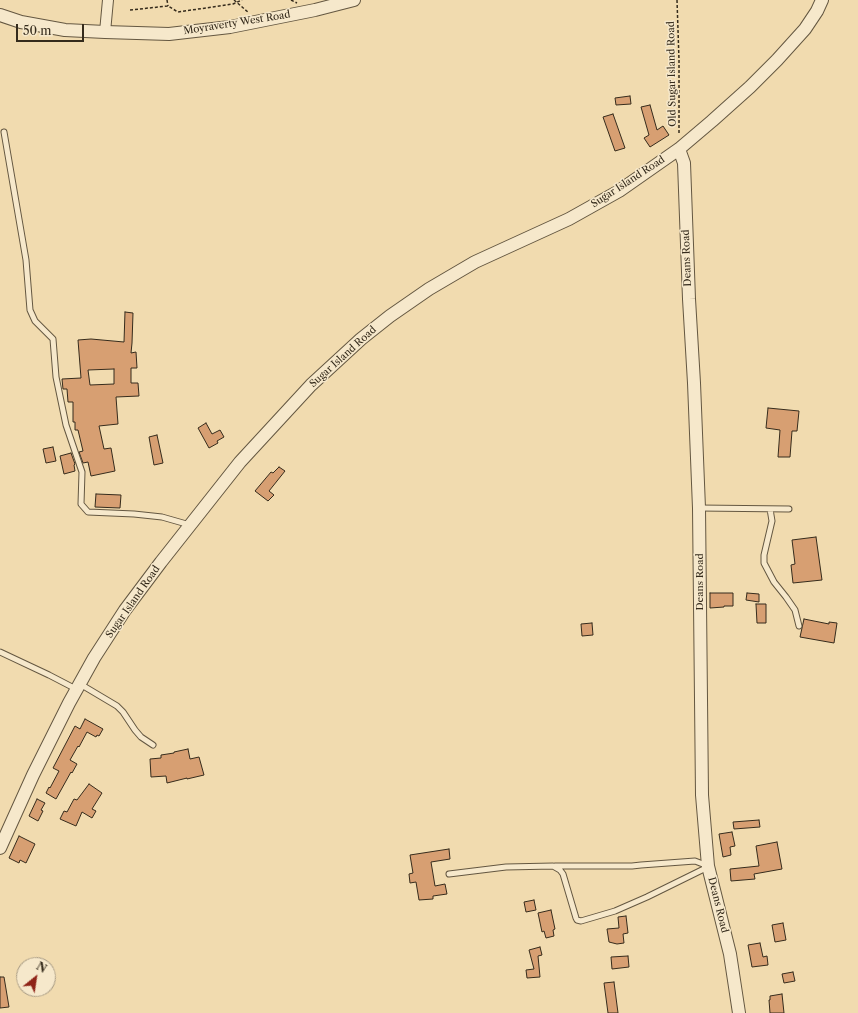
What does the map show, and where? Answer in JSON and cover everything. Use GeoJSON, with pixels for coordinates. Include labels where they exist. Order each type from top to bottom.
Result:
{"type":"FeatureCollection","features":[{"type":"Feature","properties":{"kind":"street"},"geometry":{"type":"LineString","coordinates":[[105,32],[108,0]]}},
{"type":"Feature","properties":{"kind":"street","name":"Moyraverty West Road"},"geometry":{"type":"LineString","coordinates":[[0,16],[21,22],[65,30],[169,34],[253,22],[315,10],[354,0]]}},
{"type":"Feature","properties":{"kind":"street","name":"Sugar Island Road"},"geometry":{"type":"LineString","coordinates":[[0,848],[33,775],[78,687],[94,658],[125,610],[240,462],[311,385],[361,339],[390,316],[429,289],[475,262],[569,219],[619,191],[679,148],[712,122],[777,60],[805,29],[817,11],[822,0]]}},
{"type":"Feature","properties":{"kind":"street","name":"Deans Road"},"geometry":{"type":"LineString","coordinates":[[679,148],[684,163],[699,508],[702,795],[708,866],[730,954],[739,1013]]}},
{"type":"Feature","properties":{"kind":"lane"},"geometry":{"type":"LineString","coordinates":[[4,132],[26,260],[30,310],[35,321],[54,339],[56,376],[66,425],[82,472],[81,504],[88,512],[162,517],[191,525]]}},
{"type":"Feature","properties":{"kind":"lane"},"geometry":{"type":"LineString","coordinates":[[699,508],[789,509]]}},
{"type":"Feature","properties":{"kind":"lane"},"geometry":{"type":"LineString","coordinates":[[770,509],[772,521],[764,555],[764,563],[774,582],[795,610],[799,626]]}},
{"type":"Feature","properties":{"kind":"lane"},"geometry":{"type":"LineString","coordinates":[[0,652],[117,706],[135,730],[153,745]]}},
{"type":"Feature","properties":{"kind":"lane"},"geometry":{"type":"LineString","coordinates":[[449,874],[506,867],[632,866],[695,861],[708,866]]}},
{"type":"Feature","properties":{"kind":"lane"},"geometry":{"type":"LineString","coordinates":[[554,866],[563,874],[576,918],[577,920],[581,921],[615,911],[647,897],[708,866]]}},
{"type":"Feature","properties":{"kind":"path"},"geometry":{"type":"LineString","coordinates":[[167,0],[168,6]]}},
{"type":"Feature","properties":{"kind":"path"},"geometry":{"type":"LineString","coordinates":[[234,0],[249,13],[253,22]]}},
{"type":"Feature","properties":{"kind":"path"},"geometry":{"type":"LineString","coordinates":[[130,10],[168,6],[178,12],[233,4],[242,0]]}},
{"type":"Feature","properties":{"kind":"path","name":"Old Sugar Island Road"},"geometry":{"type":"LineString","coordinates":[[677,0],[679,148]]}},
{"type":"Feature","properties":{"kind":"building"},"geometry":{"type":"Polygon","coordinates":[[[630,96],[631,104],[616,105],[615,98],[630,96]]]}},
{"type":"Feature","properties":{"kind":"building"},"geometry":{"type":"Polygon","coordinates":[[[650,105],[657,130],[663,126],[669,135],[650,147],[644,138],[649,135],[641,107],[650,105]]]}},
{"type":"Feature","properties":{"kind":"building"},"geometry":{"type":"Polygon","coordinates":[[[613,114],[625,148],[615,151],[603,117],[613,114]]]}},
{"type":"Feature","properties":{"kind":"building"},"geometry":{"type":"Polygon","coordinates":[[[125,312],[133,313],[131,353],[136,352],[137,368],[131,368],[131,383],[138,383],[139,396],[116,397],[118,424],[99,426],[104,449],[111,448],[115,471],[91,476],[88,462],[83,463],[79,452],[83,451],[78,430],[75,430],[75,422],[73,422],[73,402],[68,402],[67,389],[63,389],[62,379],[81,378],[78,340],[91,339],[124,342],[125,312]],[[114,369],[88,370],[90,385],[114,384],[114,369]]]}},
{"type":"Feature","properties":{"kind":"building"},"geometry":{"type":"Polygon","coordinates":[[[768,408],[799,411],[797,431],[792,431],[790,457],[778,457],[780,430],[766,428],[768,408]]]}},
{"type":"Feature","properties":{"kind":"building"},"geometry":{"type":"Polygon","coordinates":[[[206,423],[212,434],[220,430],[224,437],[217,441],[218,443],[209,448],[198,428],[206,423]]]}},
{"type":"Feature","properties":{"kind":"building"},"geometry":{"type":"Polygon","coordinates":[[[157,435],[163,463],[154,465],[149,437],[157,435]]]}},
{"type":"Feature","properties":{"kind":"building"},"geometry":{"type":"Polygon","coordinates":[[[53,447],[56,461],[46,463],[43,449],[53,447]]]}},
{"type":"Feature","properties":{"kind":"building"},"geometry":{"type":"Polygon","coordinates":[[[71,453],[75,464],[75,471],[64,474],[60,456],[71,453]]]}},
{"type":"Feature","properties":{"kind":"building"},"geometry":{"type":"Polygon","coordinates":[[[279,467],[285,471],[269,491],[274,495],[268,501],[255,491],[271,472],[273,473],[279,467]]]}},
{"type":"Feature","properties":{"kind":"building"},"geometry":{"type":"Polygon","coordinates":[[[96,494],[121,495],[120,508],[95,507],[96,494]]]}},
{"type":"Feature","properties":{"kind":"building"},"geometry":{"type":"Polygon","coordinates":[[[816,537],[822,580],[793,583],[791,565],[795,564],[792,540],[816,537]]]}},
{"type":"Feature","properties":{"kind":"building"},"geometry":{"type":"Polygon","coordinates":[[[710,593],[733,593],[733,606],[710,608],[710,593]]]}},
{"type":"Feature","properties":{"kind":"building"},"geometry":{"type":"Polygon","coordinates":[[[747,593],[759,594],[759,602],[746,600],[747,593]]]}},
{"type":"Feature","properties":{"kind":"building"},"geometry":{"type":"Polygon","coordinates":[[[756,604],[766,604],[766,623],[757,623],[756,604]]]}},
{"type":"Feature","properties":{"kind":"building"},"geometry":{"type":"Polygon","coordinates":[[[804,619],[829,624],[829,622],[837,623],[834,643],[800,637],[804,619]]]}},
{"type":"Feature","properties":{"kind":"building"},"geometry":{"type":"Polygon","coordinates":[[[592,623],[593,635],[582,636],[581,624],[592,623]]]}},
{"type":"Feature","properties":{"kind":"building"},"geometry":{"type":"Polygon","coordinates":[[[85,719],[103,729],[99,736],[97,735],[96,737],[87,732],[70,760],[77,764],[56,799],[46,793],[59,771],[53,768],[75,726],[80,729],[85,719]]]}},
{"type":"Feature","properties":{"kind":"building"},"geometry":{"type":"Polygon","coordinates":[[[188,749],[190,759],[199,757],[204,775],[167,783],[166,776],[151,777],[150,759],[161,758],[161,755],[188,749]]]}},
{"type":"Feature","properties":{"kind":"building"},"geometry":{"type":"Polygon","coordinates":[[[89,784],[102,793],[92,809],[96,811],[92,818],[82,812],[76,826],[60,819],[64,811],[67,812],[74,799],[77,800],[89,784]]]}},
{"type":"Feature","properties":{"kind":"building"},"geometry":{"type":"Polygon","coordinates":[[[37,799],[45,803],[38,821],[29,816],[37,799]]]}},
{"type":"Feature","properties":{"kind":"building"},"geometry":{"type":"Polygon","coordinates":[[[759,820],[760,827],[734,829],[733,822],[759,820]]]}},
{"type":"Feature","properties":{"kind":"building"},"geometry":{"type":"Polygon","coordinates":[[[732,832],[735,846],[730,847],[731,855],[723,857],[719,834],[732,832]]]}},
{"type":"Feature","properties":{"kind":"building"},"geometry":{"type":"Polygon","coordinates":[[[19,836],[35,844],[26,863],[20,860],[19,863],[9,858],[19,836]]]}},
{"type":"Feature","properties":{"kind":"building"},"geometry":{"type":"Polygon","coordinates":[[[777,842],[782,869],[754,874],[755,879],[731,881],[730,869],[759,866],[756,846],[777,842]]]}},
{"type":"Feature","properties":{"kind":"building"},"geometry":{"type":"Polygon","coordinates":[[[449,849],[450,859],[431,862],[435,886],[445,884],[447,894],[433,896],[433,899],[419,900],[416,882],[410,883],[409,874],[413,873],[410,855],[449,849]]]}},
{"type":"Feature","properties":{"kind":"building"},"geometry":{"type":"Polygon","coordinates":[[[534,900],[536,910],[526,912],[524,902],[534,900]]]}},
{"type":"Feature","properties":{"kind":"building"},"geometry":{"type":"Polygon","coordinates":[[[551,910],[555,929],[553,930],[554,936],[546,938],[544,931],[542,932],[538,913],[551,910]]]}},
{"type":"Feature","properties":{"kind":"building"},"geometry":{"type":"Polygon","coordinates":[[[626,916],[628,933],[623,934],[624,943],[617,944],[609,942],[607,929],[619,928],[618,917],[626,916]]]}},
{"type":"Feature","properties":{"kind":"building"},"geometry":{"type":"Polygon","coordinates":[[[783,923],[786,940],[775,942],[772,925],[783,923]]]}},
{"type":"Feature","properties":{"kind":"building"},"geometry":{"type":"Polygon","coordinates":[[[760,943],[763,957],[767,956],[768,965],[752,967],[748,945],[760,943]]]}},
{"type":"Feature","properties":{"kind":"building"},"geometry":{"type":"Polygon","coordinates":[[[540,947],[542,955],[538,956],[540,977],[527,978],[526,970],[534,969],[529,950],[540,947]]]}},
{"type":"Feature","properties":{"kind":"building"},"geometry":{"type":"Polygon","coordinates":[[[628,956],[629,967],[612,969],[611,957],[628,956]]]}},
{"type":"Feature","properties":{"kind":"building"},"geometry":{"type":"Polygon","coordinates":[[[793,972],[795,981],[784,983],[782,974],[793,972]]]}},
{"type":"Feature","properties":{"kind":"building"},"geometry":{"type":"Polygon","coordinates":[[[0,977],[4,977],[9,1007],[0,1008],[0,977]]]}},
{"type":"Feature","properties":{"kind":"building"},"geometry":{"type":"Polygon","coordinates":[[[614,982],[618,1013],[608,1013],[604,983],[614,982]]]}},
{"type":"Feature","properties":{"kind":"building"},"geometry":{"type":"Polygon","coordinates":[[[782,994],[784,1013],[770,1013],[770,996],[782,994]]]}}]}
